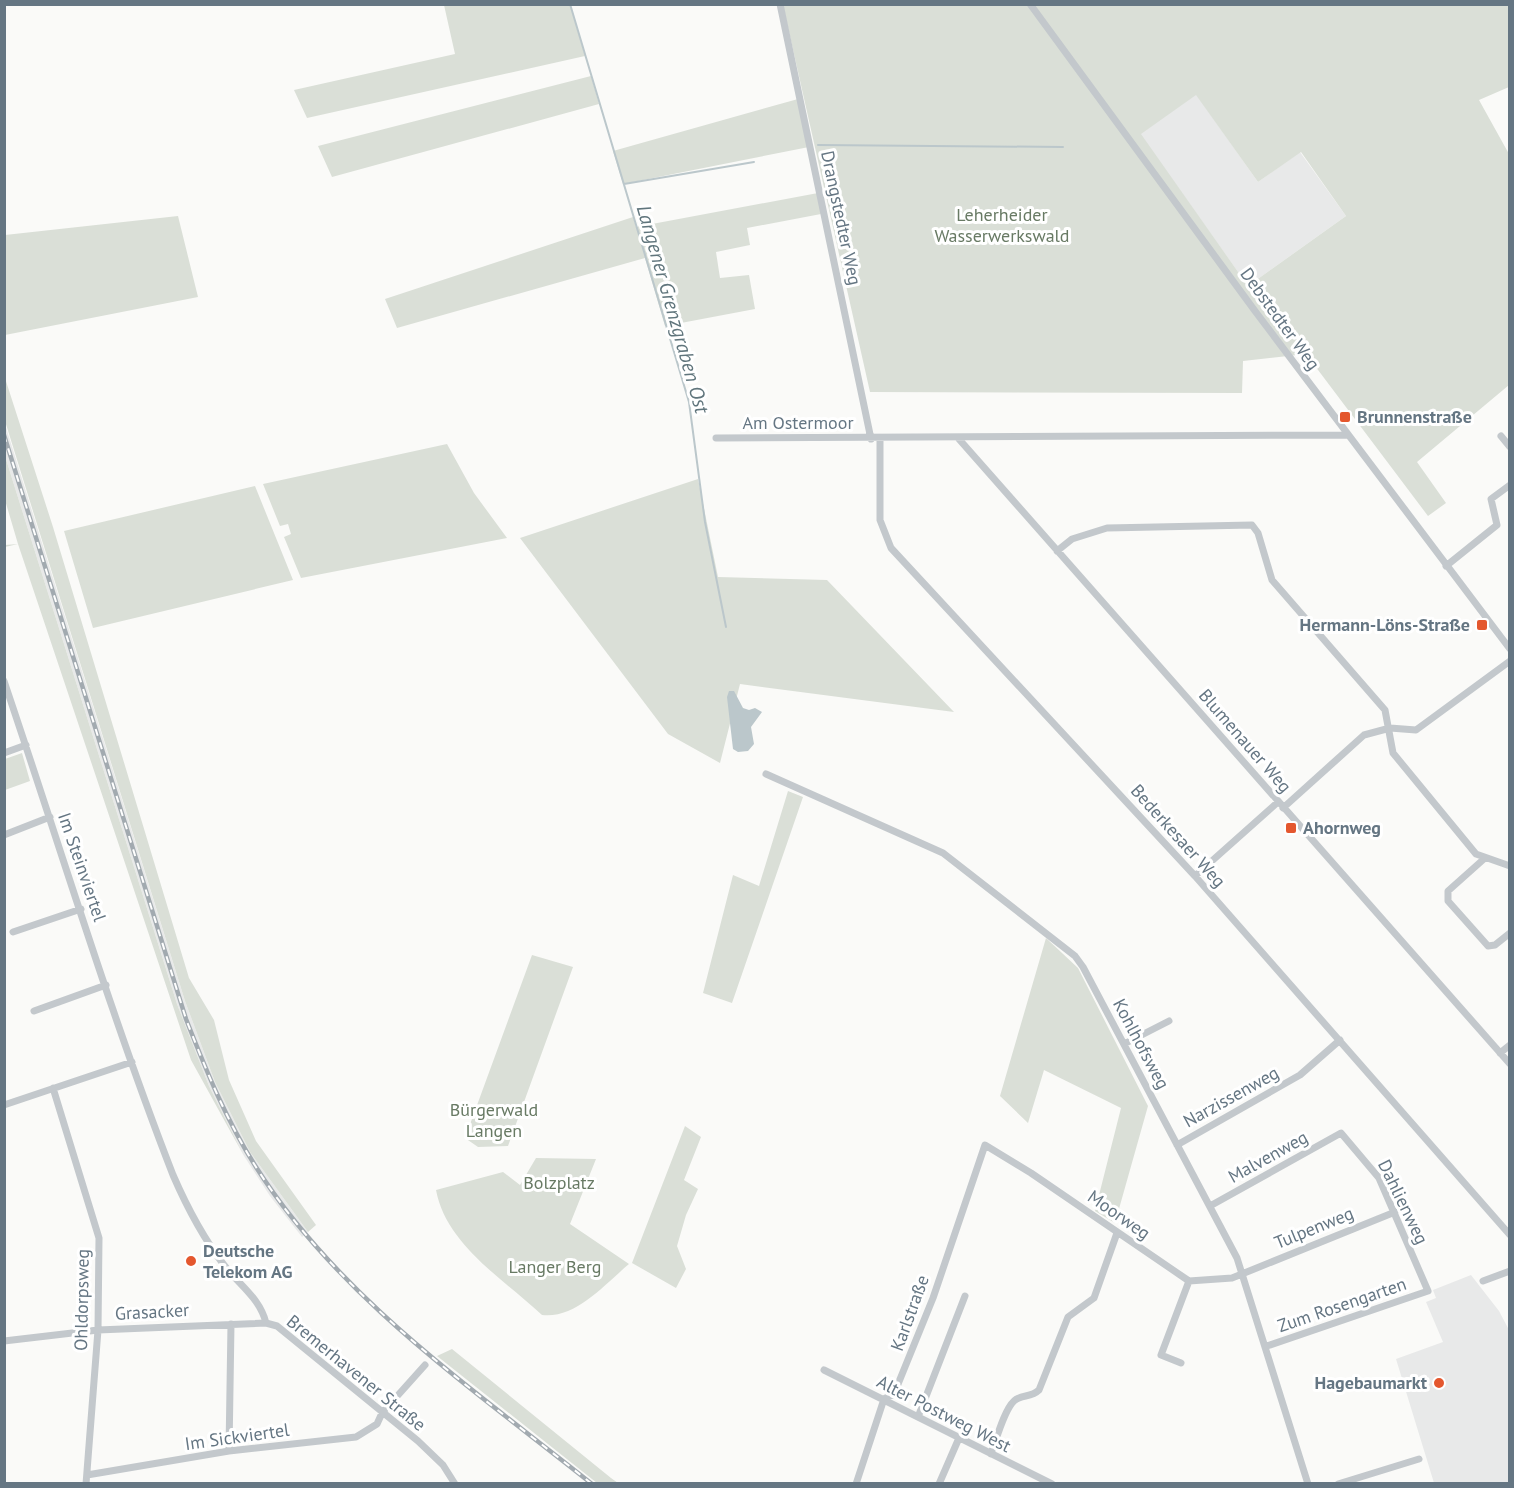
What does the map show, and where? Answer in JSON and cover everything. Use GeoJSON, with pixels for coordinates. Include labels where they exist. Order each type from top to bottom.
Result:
{"type":"FeatureCollection","features":[{"type":"Feature","properties":{"kind":"street","name":"Drangstedter Weg"},"geometry":{"type":"LineString","coordinates":[[780,4],[871,439]]}},
{"type":"Feature","properties":{"kind":"street","name":"Debstedter Weg"},"geometry":{"type":"LineString","coordinates":[[1030,4],[1347,435],[1446,566],[1507,640],[1509,649]]}},
{"type":"Feature","properties":{"kind":"street"},"geometry":{"type":"LineString","coordinates":[[880,439],[1347,435]]}},
{"type":"Feature","properties":{"kind":"street"},"geometry":{"type":"LineString","coordinates":[[1501,436],[1509,447]]}},
{"type":"Feature","properties":{"kind":"street","name":"Am Ostermoor"},"geometry":{"type":"LineString","coordinates":[[716,438],[880,439]]}},
{"type":"Feature","properties":{"kind":"street","name":"Blumenauer Weg"},"geometry":{"type":"LineString","coordinates":[[958,438],[1509,1064]]}},
{"type":"Feature","properties":{"kind":"street","name":"Bederkesaer Weg"},"geometry":{"type":"LineString","coordinates":[[880,439],[880,520],[891,548],[1195,876],[1509,1235]]}},
{"type":"Feature","properties":{"kind":"street"},"geometry":{"type":"LineString","coordinates":[[1446,566],[1497,525],[1491,499],[1509,484]]}},
{"type":"Feature","properties":{"kind":"street"},"geometry":{"type":"LineString","coordinates":[[1057,551],[1072,539],[1107,528],[1252,525],[1258,533],[1272,579],[1385,710],[1394,753],[1476,854],[1509,866]]}},
{"type":"Feature","properties":{"kind":"street"},"geometry":{"type":"LineString","coordinates":[[1195,876],[1364,735],[1390,728],[1416,730],[1509,661]]}},
{"type":"Feature","properties":{"kind":"street","name":"Im Steinviertel"},"geometry":{"type":"LineString","coordinates":[[5,682],[132,1062]]}},
{"type":"Feature","properties":{"kind":"street"},"geometry":{"type":"LineString","coordinates":[[4,753],[26,745]]}},
{"type":"Feature","properties":{"kind":"street","name":"Kohlhofsweg"},"geometry":{"type":"LineString","coordinates":[[766,774],[920,841],[962,865],[1075,957],[1124,1044],[1244,1273],[1308,1484]]}},
{"type":"Feature","properties":{"kind":"street"},"geometry":{"type":"LineString","coordinates":[[4,835],[50,817]]}},
{"type":"Feature","properties":{"kind":"street"},"geometry":{"type":"LineString","coordinates":[[1485,858],[1448,891],[1448,901],[1488,946],[1495,945],[1509,933]]}},
{"type":"Feature","properties":{"kind":"street"},"geometry":{"type":"LineString","coordinates":[[13,932],[81,909]]}},
{"type":"Feature","properties":{"kind":"street"},"geometry":{"type":"LineString","coordinates":[[34,1011],[106,985]]}},
{"type":"Feature","properties":{"kind":"street"},"geometry":{"type":"LineString","coordinates":[[1124,1044],[1169,1021]]}},
{"type":"Feature","properties":{"kind":"street","name":"Narzissenweg"},"geometry":{"type":"LineString","coordinates":[[1177,1145],[1300,1075],[1340,1041]]}},
{"type":"Feature","properties":{"kind":"street"},"geometry":{"type":"LineString","coordinates":[[1500,1053],[1509,1045]]}},
{"type":"Feature","properties":{"kind":"street"},"geometry":{"type":"LineString","coordinates":[[4,1105],[132,1062]]}},
{"type":"Feature","properties":{"kind":"street","name":"Bremerhavener Straße"},"geometry":{"type":"LineString","coordinates":[[132,1062],[174,1177],[200,1228],[224,1265],[262,1307],[266,1323],[277,1326],[418,1441],[443,1465],[454,1484]]}},
{"type":"Feature","properties":{"kind":"street","name":"Ohldorpsweg"},"geometry":{"type":"LineString","coordinates":[[53,1088],[99,1238],[98,1330],[86,1479]]}},
{"type":"Feature","properties":{"kind":"street","name":"Malvenweg"},"geometry":{"type":"LineString","coordinates":[[1210,1206],[1341,1133]]}},
{"type":"Feature","properties":{"kind":"street","name":"Dahlienweg"},"geometry":{"type":"LineString","coordinates":[[1341,1133],[1371,1166],[1395,1212],[1428,1291]]}},
{"type":"Feature","properties":{"kind":"street","name":"Moorweg"},"geometry":{"type":"LineString","coordinates":[[985,1145],[1031,1173],[1189,1281]]}},
{"type":"Feature","properties":{"kind":"street","name":"Karlstraße"},"geometry":{"type":"LineString","coordinates":[[856,1484],[884,1399],[894,1394],[911,1356],[985,1145]]}},
{"type":"Feature","properties":{"kind":"street","name":"Tulpenweg"},"geometry":{"type":"LineString","coordinates":[[1244,1273],[1395,1212]]}},
{"type":"Feature","properties":{"kind":"street"},"geometry":{"type":"LineString","coordinates":[[991,1455],[1011,1403],[1019,1397],[1034,1395],[1039,1390],[1068,1317],[1094,1298],[1117,1233]]}},
{"type":"Feature","properties":{"kind":"street"},"geometry":{"type":"LineString","coordinates":[[1483,1281],[1509,1271]]}},
{"type":"Feature","properties":{"kind":"street"},"geometry":{"type":"LineString","coordinates":[[1180,1363],[1161,1355],[1189,1281],[1232,1278],[1244,1273]]}},
{"type":"Feature","properties":{"kind":"street","name":"Zum Rosengarten"},"geometry":{"type":"LineString","coordinates":[[1267,1346],[1428,1291]]}},
{"type":"Feature","properties":{"kind":"street"},"geometry":{"type":"LineString","coordinates":[[918,1417],[965,1296]]}},
{"type":"Feature","properties":{"kind":"street","name":"Grasacker"},"geometry":{"type":"LineString","coordinates":[[4,1341],[98,1330],[266,1323]]}},
{"type":"Feature","properties":{"kind":"street"},"geometry":{"type":"LineString","coordinates":[[229,1451],[231,1324]]}},
{"type":"Feature","properties":{"kind":"street","name":"Im Sickviertel"},"geometry":{"type":"LineString","coordinates":[[86,1479],[229,1451],[356,1437],[376,1424],[382,1413],[425,1365]]}},
{"type":"Feature","properties":{"kind":"street","name":"Alter Postweg West"},"geometry":{"type":"LineString","coordinates":[[824,1370],[1052,1484]]}},
{"type":"Feature","properties":{"kind":"street"},"geometry":{"type":"LineString","coordinates":[[939,1484],[959,1438]]}},
{"type":"Feature","properties":{"kind":"street"},"geometry":{"type":"LineString","coordinates":[[1338,1484],[1419,1459]]}},
{"type":"Feature","properties":{"kind":"shaded area"},"geometry":{"type":"Polygon","coordinates":[[[1196,94],[1258,182],[1300,152],[1346,216],[1248,286],[1140,134],[1196,94]]]}},
{"type":"Feature","properties":{"kind":"shaded area"},"geometry":{"type":"Polygon","coordinates":[[[4,421],[185,1001],[215,1082],[250,1152],[308,1232],[302,1237],[270,1196],[244,1156],[209,1086],[177,1004],[5,456],[4,421]]]}},
{"type":"Feature","properties":{"kind":"shaded area"},"geometry":{"type":"Polygon","coordinates":[[[729,691],[734,691],[743,708],[749,710],[755,708],[762,712],[751,727],[754,744],[748,751],[738,752],[733,749],[727,697],[729,691]]]}},
{"type":"Feature","properties":{"kind":"shaded area"},"geometry":{"type":"Polygon","coordinates":[[[1471,1275],[1499,1311],[1509,1330],[1509,1483],[1434,1483],[1396,1359],[1443,1342],[1426,1302],[1436,1298],[1433,1290],[1471,1275]]]}},
{"type":"Feature","properties":{"kind":"green space"},"geometry":{"type":"Polygon","coordinates":[[[444,5],[570,5],[585,56],[307,118],[294,90],[455,54],[444,5]]]}},
{"type":"Feature","properties":{"kind":"green space","name":"Leherheider Wasserwerkswald"},"geometry":{"type":"Polygon","coordinates":[[[783,5],[1509,5],[1509,87],[1479,100],[1509,154],[1509,385],[1417,462],[1446,503],[1428,516],[1306,354],[1243,361],[1242,393],[870,392],[783,5]],[[1196,95],[1141,134],[1248,286],[1346,216],[1301,152],[1258,182],[1196,95]]]}},
{"type":"Feature","properties":{"kind":"green space"},"geometry":{"type":"Polygon","coordinates":[[[591,76],[599,104],[332,177],[318,146],[591,76]]]}},
{"type":"Feature","properties":{"kind":"green space"},"geometry":{"type":"Polygon","coordinates":[[[798,99],[809,147],[623,184],[613,151],[798,99]]]}},
{"type":"Feature","properties":{"kind":"green space"},"geometry":{"type":"Polygon","coordinates":[[[818,193],[821,214],[747,228],[750,245],[716,252],[720,278],[749,275],[755,309],[665,326],[645,258],[397,328],[385,299],[633,217],[636,227],[818,193]]]}},
{"type":"Feature","properties":{"kind":"green space"},"geometry":{"type":"Polygon","coordinates":[[[178,216],[198,297],[5,335],[5,235],[178,216]]]}},
{"type":"Feature","properties":{"kind":"green space"},"geometry":{"type":"Polygon","coordinates":[[[4,375],[53,527],[189,978],[214,1020],[229,1080],[256,1141],[316,1225],[308,1232],[250,1152],[215,1082],[185,1001],[5,421],[4,375]]]}},
{"type":"Feature","properties":{"kind":"green space"},"geometry":{"type":"Polygon","coordinates":[[[447,444],[474,493],[507,538],[301,578],[284,537],[291,534],[288,524],[280,526],[263,484],[447,444]]]}},
{"type":"Feature","properties":{"kind":"green space"},"geometry":{"type":"Polygon","coordinates":[[[5,456],[177,1004],[209,1086],[244,1156],[191,1060],[18,544],[5,500],[5,456]]]}},
{"type":"Feature","properties":{"kind":"green space"},"geometry":{"type":"Polygon","coordinates":[[[698,479],[718,577],[827,580],[954,712],[740,684],[720,763],[668,734],[520,538],[698,479]]]}},
{"type":"Feature","properties":{"kind":"green space"},"geometry":{"type":"Polygon","coordinates":[[[255,486],[293,580],[93,628],[64,531],[255,486]]]}},
{"type":"Feature","properties":{"kind":"green space"},"geometry":{"type":"Polygon","coordinates":[[[22,753],[30,781],[5,790],[5,759],[22,753]]]}},
{"type":"Feature","properties":{"kind":"green space"},"geometry":{"type":"Polygon","coordinates":[[[788,791],[803,797],[732,1003],[703,993],[733,875],[759,886],[788,791]]]}},
{"type":"Feature","properties":{"kind":"green space"},"geometry":{"type":"Polygon","coordinates":[[[1046,938],[1078,968],[1148,1106],[1115,1223],[1095,1211],[1121,1108],[1044,1070],[1028,1123],[1000,1096],[1046,938]]]}},
{"type":"Feature","properties":{"kind":"green space","name":"Bürgerwald Langen"},"geometry":{"type":"Polygon","coordinates":[[[532,955],[573,967],[508,1146],[478,1147],[465,1138],[532,955]]]}},
{"type":"Feature","properties":{"kind":"green space"},"geometry":{"type":"Polygon","coordinates":[[[685,1126],[701,1137],[684,1180],[698,1189],[686,1215],[677,1246],[686,1269],[676,1288],[632,1263],[685,1126]]]}},
{"type":"Feature","properties":{"kind":"green space","name":"Langer Berg"},"geometry":{"type":"Polygon","coordinates":[[[536,1158],[596,1159],[570,1224],[629,1264],[578,1306],[555,1315],[542,1315],[478,1259],[451,1227],[436,1190],[503,1172],[520,1185],[536,1158]]]}},
{"type":"Feature","properties":{"kind":"green space"},"geometry":{"type":"Polygon","coordinates":[[[452,1349],[618,1483],[597,1483],[437,1356],[452,1349]]]}},
{"type":"Feature","properties":{"kind":"waterway","name":"Langener Grenzgraben Ost"},"geometry":{"type":"LineString","coordinates":[[570,4],[689,402],[705,522],[726,627]]}},
{"type":"Feature","properties":{"kind":"waterway"},"geometry":{"type":"LineString","coordinates":[[818,145],[1063,147]]}},
{"type":"Feature","properties":{"kind":"waterway"},"geometry":{"type":"LineString","coordinates":[[624,184],[754,162]]}},
{"type":"Feature","properties":{"kind":"railway"},"geometry":{"type":"LineString","coordinates":[[4,435],[186,1019],[217,1094],[245,1149],[289,1214],[367,1300],[455,1376],[592,1484]]}},
{"type":"Feature","properties":{"kind":"place","name":"Brunnenstraße"},"geometry":{"type":"Point","coordinates":[1345,417]}},
{"type":"Feature","properties":{"kind":"place","name":"Hermann-Löns-Straße"},"geometry":{"type":"Point","coordinates":[1482,625]}},
{"type":"Feature","properties":{"kind":"place","name":"Ahornweg"},"geometry":{"type":"Point","coordinates":[1291,828]}},
{"type":"Feature","properties":{"kind":"place","name":"Deutsche Telekom AG"},"geometry":{"type":"Point","coordinates":[191,1261]}},
{"type":"Feature","properties":{"kind":"place","name":"Hagebaumarkt"},"geometry":{"type":"Point","coordinates":[1439,1383]}},
{"type":"Feature","properties":{"kind":"park label","name":"Bolzplatz"},"geometry":{"type":"Point","coordinates":[559,1183]}}]}
